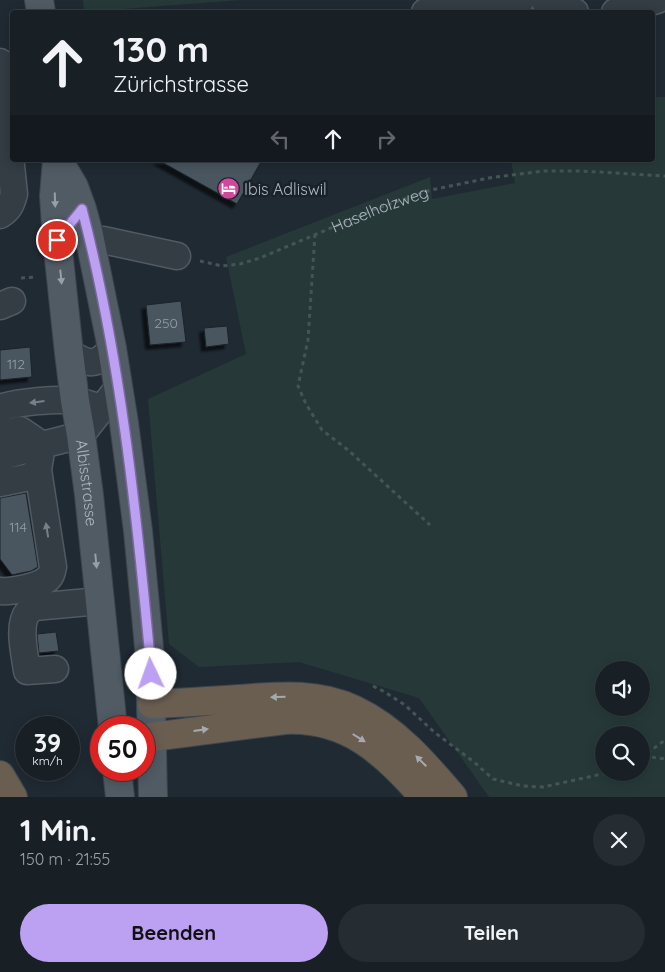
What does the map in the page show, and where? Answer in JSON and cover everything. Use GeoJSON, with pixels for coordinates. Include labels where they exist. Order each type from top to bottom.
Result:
{"type":"FeatureCollection","features":[{"type":"Feature","properties":{"kind":"highway"},"geometry":{"type":"LineString","coordinates":[[152,704],[285,696],[315,698],[341,704],[369,717],[393,735],[433,773],[454,797]]}},
{"type":"Feature","properties":{"kind":"highway"},"geometry":{"type":"LineString","coordinates":[[155,727],[285,720],[322,722],[353,734],[375,748],[424,797]]}},
{"type":"Feature","properties":{"kind":"highway"},"geometry":{"type":"LineString","coordinates":[[0,775],[13,797]]}},
{"type":"Feature","properties":{"kind":"main road","name":"Albisstrasse"},"geometry":{"type":"LineString","coordinates":[[58,162],[54,196],[57,240],[69,354],[81,435],[100,600],[128,716]]}},
{"type":"Feature","properties":{"kind":"main road","name":"Albisstrasse"},"geometry":{"type":"LineString","coordinates":[[59,162],[74,187],[96,238],[112,348],[115,406],[140,550],[150,658],[152,704],[142,716]]}},
{"type":"Feature","properties":{"kind":"main road"},"geometry":{"type":"LineString","coordinates":[[142,716],[152,704]]}},
{"type":"Feature","properties":{"kind":"main road"},"geometry":{"type":"LineString","coordinates":[[118,781],[120,797]]}},
{"type":"Feature","properties":{"kind":"main road","name":"Albisstrasse"},"geometry":{"type":"LineString","coordinates":[[148,781],[153,797]]}},
{"type":"Feature","properties":{"kind":"lane"},"geometry":{"type":"LineString","coordinates":[[441,10],[521,0]]}},
{"type":"Feature","properties":{"kind":"lane"},"geometry":{"type":"LineString","coordinates":[[548,0],[570,10]]}},
{"type":"Feature","properties":{"kind":"lane"},"geometry":{"type":"LineString","coordinates":[[622,10],[657,0]]}},
{"type":"Feature","properties":{"kind":"lane"},"geometry":{"type":"LineString","coordinates":[[0,62],[10,156]]}},
{"type":"Feature","properties":{"kind":"lane"},"geometry":{"type":"LineString","coordinates":[[0,215],[11,205],[14,194],[11,162]]}},
{"type":"Feature","properties":{"kind":"lane"},"geometry":{"type":"LineString","coordinates":[[57,240],[82,209]]}},
{"type":"Feature","properties":{"kind":"lane"},"geometry":{"type":"LineString","coordinates":[[96,238],[177,256]]}},
{"type":"Feature","properties":{"kind":"lane"},"geometry":{"type":"LineString","coordinates":[[69,354],[85,362],[92,362],[99,360],[112,348]]}},
{"type":"Feature","properties":{"kind":"lane"},"geometry":{"type":"LineString","coordinates":[[0,408],[56,400],[115,406]]}},
{"type":"Feature","properties":{"kind":"lane"},"geometry":{"type":"LineString","coordinates":[[0,457],[42,444],[81,435],[115,406]]}},
{"type":"Feature","properties":{"kind":"lane"},"geometry":{"type":"LineString","coordinates":[[0,434],[20,430],[42,444]]}},
{"type":"Feature","properties":{"kind":"lane"},"geometry":{"type":"LineString","coordinates":[[0,591],[18,590],[42,583],[47,580],[52,571],[53,567],[38,470],[42,444]]}},
{"type":"Feature","properties":{"kind":"lane"},"geometry":{"type":"LineString","coordinates":[[0,483],[30,477],[38,470]]}},
{"type":"Feature","properties":{"kind":"lane"},"geometry":{"type":"LineString","coordinates":[[55,669],[27,670],[22,633],[25,617],[34,607],[100,600]]}},
{"type":"Feature","properties":{"kind":"path","name":"Haselholzweg"},"geometry":{"type":"LineString","coordinates":[[177,256],[222,266],[240,264],[260,258],[378,208],[431,190],[489,178],[544,172],[581,171],[665,176]]}},
{"type":"Feature","properties":{"kind":"path"},"geometry":{"type":"LineString","coordinates":[[315,234],[308,340],[298,386],[306,404],[322,430],[348,450],[430,525]]}},
{"type":"Feature","properties":{"kind":"path"},"geometry":{"type":"LineString","coordinates":[[373,686],[405,704],[434,732],[493,779],[523,786],[543,787],[595,775]]}},
{"type":"Feature","properties":{"kind":"path"},"geometry":{"type":"LineString","coordinates":[[650,751],[665,740]]}},
{"type":"Feature","properties":{"kind":"path"},"geometry":{"type":"LineString","coordinates":[[650,758],[665,759]]}},
{"type":"Feature","properties":{"kind":"green space"},"geometry":{"type":"Polygon","coordinates":[[[83,0],[241,0],[110,10],[84,10],[83,0]]]}},
{"type":"Feature","properties":{"kind":"green space"},"geometry":{"type":"Polygon","coordinates":[[[655,97],[665,97],[665,797],[489,797],[419,698],[299,662],[199,667],[169,644],[148,399],[246,354],[226,257],[430,177],[432,199],[515,183],[511,162],[655,162],[655,97]]]}},
{"type":"Feature","properties":{"kind":"building","name":"Ibis Adliswil"},"geometry":{"type":"Polygon","coordinates":[[[162,162],[261,162],[237,204],[162,162]]]}},
{"type":"Feature","properties":{"kind":"building"},"geometry":{"type":"Polygon","coordinates":[[[181,301],[186,342],[150,345],[146,305],[181,301]]]}},
{"type":"Feature","properties":{"kind":"building"},"geometry":{"type":"Polygon","coordinates":[[[227,326],[229,344],[206,347],[204,328],[227,326]]]}},
{"type":"Feature","properties":{"kind":"building"},"geometry":{"type":"Polygon","coordinates":[[[30,347],[32,377],[0,380],[0,350],[30,347]]]}},
{"type":"Feature","properties":{"kind":"building"},"geometry":{"type":"Polygon","coordinates":[[[26,493],[38,567],[31,571],[12,575],[0,559],[0,498],[26,493]]]}},
{"type":"Feature","properties":{"kind":"building"},"geometry":{"type":"Polygon","coordinates":[[[56,632],[59,651],[39,653],[37,634],[56,632]]]}},
{"type":"Feature","properties":{"kind":"place","name":"Ibis Adliswil"},"geometry":{"type":"Point","coordinates":[228,189]}},
{"type":"Feature","properties":{"kind":"route"},"geometry":{"type":"LineString","coordinates":[[57,240],[82,209],[112,348],[124,423],[138,530],[151,674]]}}]}
